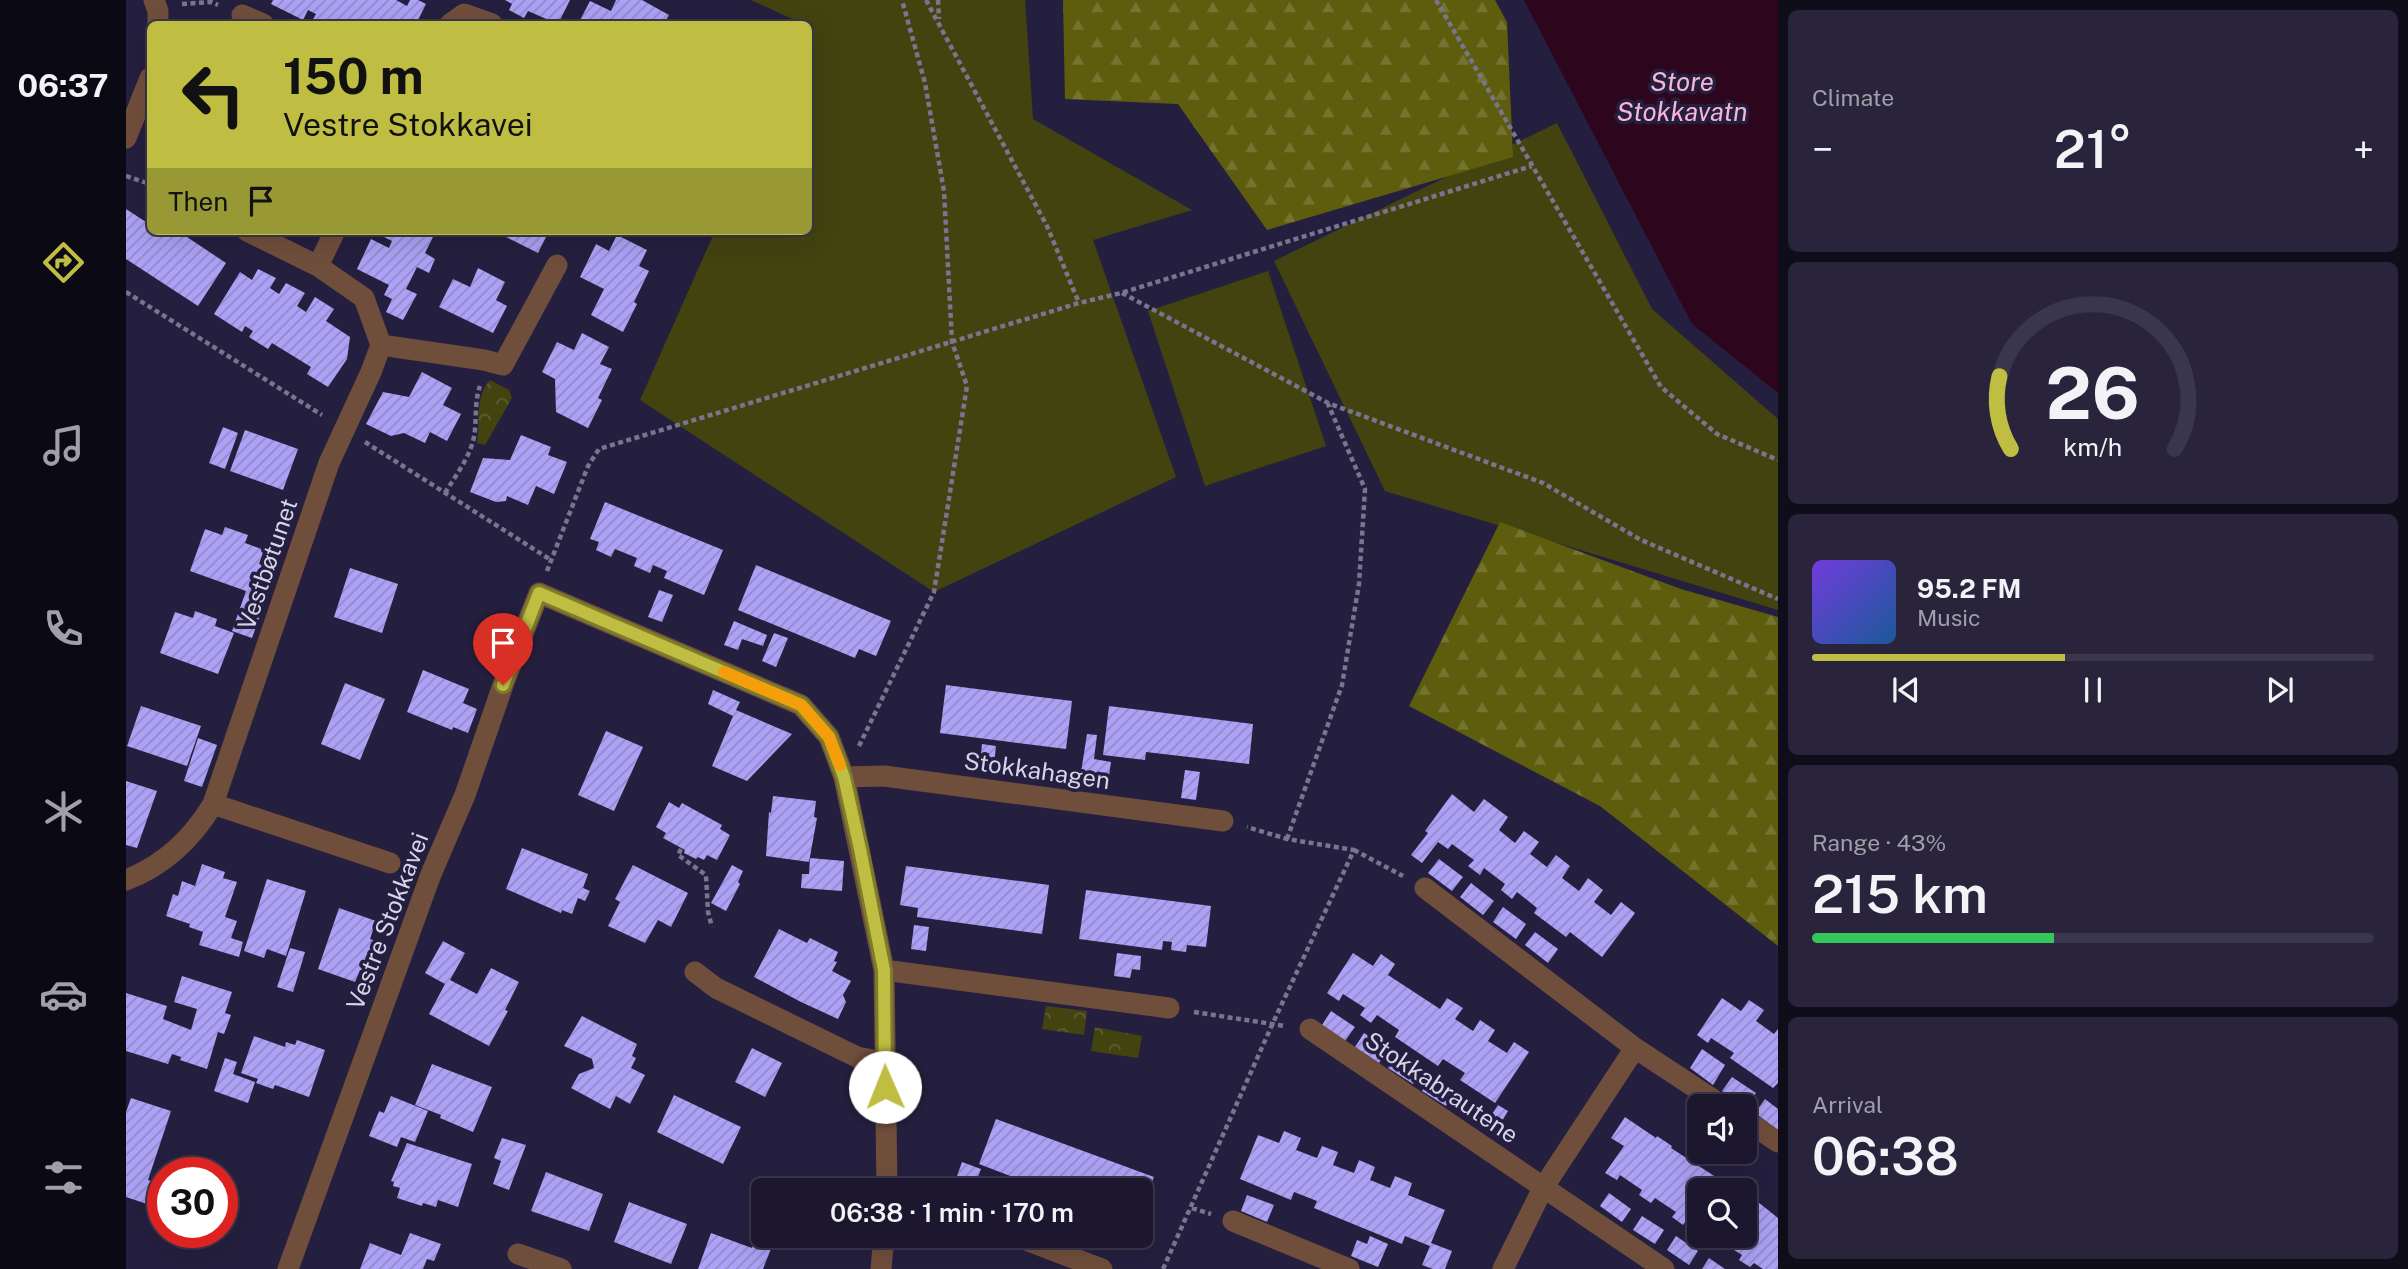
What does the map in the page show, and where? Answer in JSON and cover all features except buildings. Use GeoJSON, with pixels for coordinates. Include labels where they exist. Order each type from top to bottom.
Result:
{"type":"FeatureCollection","features":[{"type":"Feature","properties":{"kind":"street"},"geometry":{"type":"LineString","coordinates":[[454,21],[464,14],[484,21]]}},
{"type":"Feature","properties":{"kind":"street"},"geometry":{"type":"LineString","coordinates":[[242,15],[256,21]]}},
{"type":"Feature","properties":{"kind":"street"},"geometry":{"type":"LineString","coordinates":[[126,138],[147,86]]}},
{"type":"Feature","properties":{"kind":"street"},"geometry":{"type":"LineString","coordinates":[[255,235],[318,267],[364,298],[381,345],[503,365],[557,265]]}},
{"type":"Feature","properties":{"kind":"street"},"geometry":{"type":"LineString","coordinates":[[318,267],[333,235]]}},
{"type":"Feature","properties":{"kind":"street","name":"Vestbøtunet"},"geometry":{"type":"LineString","coordinates":[[126,880],[162,862],[200,827],[213,804],[329,463],[381,345]]}},
{"type":"Feature","properties":{"kind":"street"},"geometry":{"type":"LineString","coordinates":[[539,593],[801,705],[829,737],[844,777],[884,970],[884,1062],[890,1178]]}},
{"type":"Feature","properties":{"kind":"street","name":"Vestre Stokkavei"},"geometry":{"type":"LineString","coordinates":[[288,1269],[431,874],[465,795],[503,685],[539,593]]}},
{"type":"Feature","properties":{"kind":"street","name":"Stokkahagen"},"geometry":{"type":"LineString","coordinates":[[844,777],[884,776],[1223,821]]}},
{"type":"Feature","properties":{"kind":"street"},"geometry":{"type":"LineString","coordinates":[[213,804],[390,863]]}},
{"type":"Feature","properties":{"kind":"street"},"geometry":{"type":"LineString","coordinates":[[1425,888],[1635,1048],[1705,1094]]}},
{"type":"Feature","properties":{"kind":"street"},"geometry":{"type":"LineString","coordinates":[[884,970],[1169,1008]]}},
{"type":"Feature","properties":{"kind":"street"},"geometry":{"type":"LineString","coordinates":[[695,972],[716,988],[857,1058],[884,1062]]}},
{"type":"Feature","properties":{"kind":"street","name":"Stokkabrautene"},"geometry":{"type":"LineString","coordinates":[[1310,1029],[1664,1269]]}},
{"type":"Feature","properties":{"kind":"street"},"geometry":{"type":"LineString","coordinates":[[1503,1269],[1543,1188],[1635,1048]]}},
{"type":"Feature","properties":{"kind":"street"},"geometry":{"type":"LineString","coordinates":[[1757,1128],[1778,1142]]}},
{"type":"Feature","properties":{"kind":"street"},"geometry":{"type":"LineString","coordinates":[[1233,1221],[1349,1269]]}},
{"type":"Feature","properties":{"kind":"street"},"geometry":{"type":"LineString","coordinates":[[881,1269],[883,1248]]}},
{"type":"Feature","properties":{"kind":"street"},"geometry":{"type":"LineString","coordinates":[[1047,1248],[1102,1269]]}},
{"type":"Feature","properties":{"kind":"street"},"geometry":{"type":"LineString","coordinates":[[518,1254],[561,1269]]}},
{"type":"Feature","properties":{"kind":"path"},"geometry":{"type":"LineString","coordinates":[[844,777],[934,592],[967,386],[953,342],[944,191],[925,83],[902,0]]}},
{"type":"Feature","properties":{"kind":"path"},"geometry":{"type":"LineString","coordinates":[[926,0],[1048,226],[1079,303]]}},
{"type":"Feature","properties":{"kind":"path"},"geometry":{"type":"LineString","coordinates":[[938,0],[939,24]]}},
{"type":"Feature","properties":{"kind":"path"},"geometry":{"type":"LineString","coordinates":[[1436,0],[1661,387],[1717,434],[1778,460]]}},
{"type":"Feature","properties":{"kind":"path"},"geometry":{"type":"LineString","coordinates":[[157,12],[170,5],[211,2],[242,15]]}},
{"type":"Feature","properties":{"kind":"path"},"geometry":{"type":"LineString","coordinates":[[539,593],[587,466],[599,449],[1079,303],[1121,293],[1532,166]]}},
{"type":"Feature","properties":{"kind":"path"},"geometry":{"type":"LineString","coordinates":[[126,176],[147,183]]}},
{"type":"Feature","properties":{"kind":"path"},"geometry":{"type":"LineString","coordinates":[[1121,293],[1328,403],[1543,483],[1641,540],[1778,599]]}},
{"type":"Feature","properties":{"kind":"path"},"geometry":{"type":"LineString","coordinates":[[445,493],[471,448],[480,384],[489,376],[496,363]]}},
{"type":"Feature","properties":{"kind":"path"},"geometry":{"type":"LineString","coordinates":[[1287,839],[1342,685],[1359,584],[1365,489],[1328,403]]}},
{"type":"Feature","properties":{"kind":"path"},"geometry":{"type":"LineString","coordinates":[[1223,821],[1287,839],[1354,850],[1425,888]]}},
{"type":"Feature","properties":{"kind":"path"},"geometry":{"type":"LineString","coordinates":[[681,849],[678,855],[706,875],[708,912],[712,927]]}},
{"type":"Feature","properties":{"kind":"path"},"geometry":{"type":"LineString","coordinates":[[1163,1269],[1354,850]]}},
{"type":"Feature","properties":{"kind":"path"},"geometry":{"type":"LineString","coordinates":[[1169,1008],[1310,1029]]}},
{"type":"Feature","properties":{"kind":"green space"},"geometry":{"type":"Polygon","coordinates":[[[751,0],[1025,0],[1033,119],[1192,210],[1093,240],[1176,477],[934,592],[640,400],[713,235],[812,235],[812,21],[796,21],[751,0]]]}},
{"type":"Feature","properties":{"kind":"green space"},"geometry":{"type":"Polygon","coordinates":[[[1063,0],[1495,0],[1507,22],[1513,157],[1267,230],[1178,104],[1065,99],[1063,0]]]}},
{"type":"Feature","properties":{"kind":"green space"},"geometry":{"type":"Polygon","coordinates":[[[1557,123],[1652,309],[1778,419],[1778,610],[1385,491],[1274,261],[1557,123]]]}},
{"type":"Feature","properties":{"kind":"green space"},"geometry":{"type":"Polygon","coordinates":[[[1268,271],[1326,446],[1205,486],[1148,311],[1268,271]]]}},
{"type":"Feature","properties":{"kind":"green space"},"geometry":{"type":"Polygon","coordinates":[[[490,380],[509,390],[512,398],[485,445],[477,443],[479,410],[482,394],[490,380]]]}},
{"type":"Feature","properties":{"kind":"green space"},"geometry":{"type":"Polygon","coordinates":[[[1500,522],[1681,589],[1778,617],[1778,946],[1600,806],[1409,706],[1500,522]]]}},
{"type":"Feature","properties":{"kind":"green space"},"geometry":{"type":"Polygon","coordinates":[[[1046,1006],[1087,1011],[1084,1035],[1042,1029],[1046,1006]]]}},
{"type":"Feature","properties":{"kind":"green space"},"geometry":{"type":"Polygon","coordinates":[[[1095,1027],[1142,1036],[1138,1058],[1091,1051],[1095,1027]]]}},
{"type":"Feature","properties":{"kind":"water","name":"Store Stokkavatn"},"geometry":{"type":"Polygon","coordinates":[[[1524,0],[1778,0],[1778,393],[1692,324],[1524,0]]]}},
{"type":"Feature","properties":{"kind":"slow traffic"},"geometry":{"type":"LineString","coordinates":[[724,672],[801,705],[829,737],[840,765]]}},
{"type":"Feature","properties":{"kind":"route"},"geometry":{"type":"LineString","coordinates":[[503,685],[539,593],[801,705],[829,737],[844,777],[860,849],[884,970],[885,1087]]}}]}
